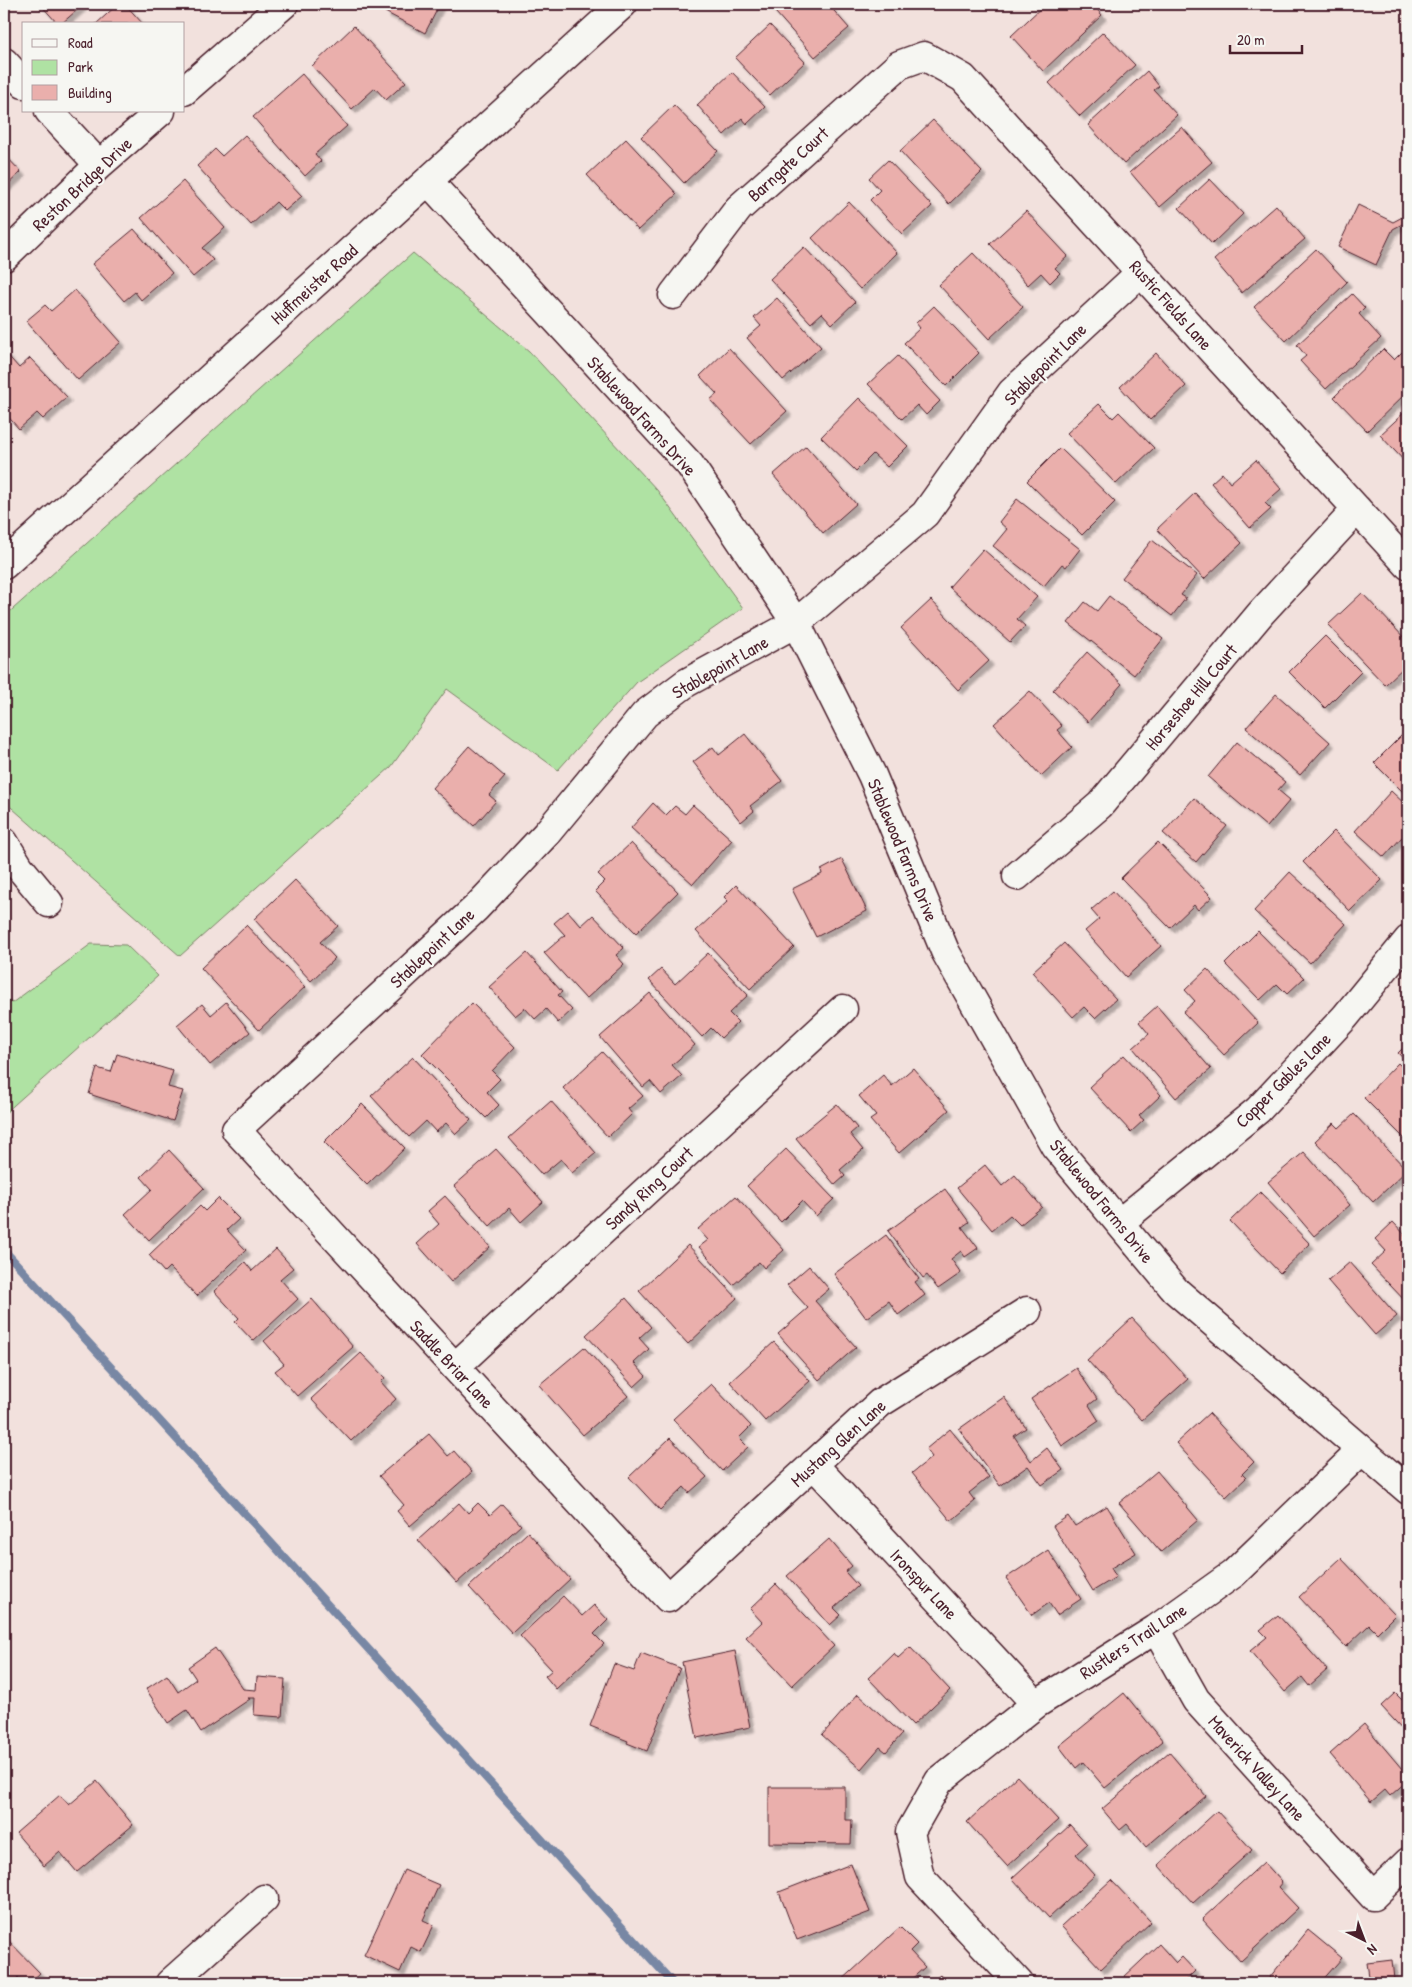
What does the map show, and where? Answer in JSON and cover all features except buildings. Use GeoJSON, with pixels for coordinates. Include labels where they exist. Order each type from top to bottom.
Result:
{"type":"FeatureCollection","features":[{"type":"Feature","properties":{"kind":"street"},"geometry":{"type":"LineString","coordinates":[[185,90],[284,4]]}},
{"type":"Feature","properties":{"kind":"street","name":"Huffmeister Road"},"geometry":{"type":"LineString","coordinates":[[4,565],[623,4]]}},
{"type":"Feature","properties":{"kind":"street","name":"Rustic Fields Lane"},"geometry":{"type":"LineString","coordinates":[[924,56],[963,78],[1408,565]]}},
{"type":"Feature","properties":{"kind":"street","name":"Barngate Court"},"geometry":{"type":"LineString","coordinates":[[673,295],[738,208],[899,65],[924,56]]}},
{"type":"Feature","properties":{"kind":"street"},"geometry":{"type":"LineString","coordinates":[[4,62],[22,82]]}},
{"type":"Feature","properties":{"kind":"street"},"geometry":{"type":"LineString","coordinates":[[50,112],[99,165]]}},
{"type":"Feature","properties":{"kind":"street","name":"Reston Bridge Drive"},"geometry":{"type":"LineString","coordinates":[[4,257],[99,165],[160,112]]}},
{"type":"Feature","properties":{"kind":"street","name":"Stablewood Farms Drive"},"geometry":{"type":"LineString","coordinates":[[428,181],[690,465],[796,624],[872,775],[945,951],[1055,1146],[1175,1290],[1408,1490]]}},
{"type":"Feature","properties":{"kind":"street","name":"Stablepoint Lane"},"geometry":{"type":"LineString","coordinates":[[236,1130],[476,908],[546,834],[645,714],[686,683],[796,624],[925,514],[1012,392],[1141,272]]}},
{"type":"Feature","properties":{"kind":"street","name":"Horseshoe Hill Court"},"geometry":{"type":"LineString","coordinates":[[1017,876],[1100,805],[1261,613],[1357,509]]}},
{"type":"Feature","properties":{"kind":"street"},"geometry":{"type":"LineString","coordinates":[[4,842],[20,868],[49,903]]}},
{"type":"Feature","properties":{"kind":"street","name":"Copper Gables Lane"},"geometry":{"type":"LineString","coordinates":[[1119,1223],[1258,1110],[1346,1017],[1407,945]]}},
{"type":"Feature","properties":{"kind":"street","name":"Sandy Ring Court"},"geometry":{"type":"LineString","coordinates":[[455,1367],[843,1009]]}},
{"type":"Feature","properties":{"kind":"street","name":"Saddle Briar Lane"},"geometry":{"type":"LineString","coordinates":[[236,1130],[668,1598]]}},
{"type":"Feature","properties":{"kind":"street","name":"Mustang Glen Lane"},"geometry":{"type":"LineString","coordinates":[[668,1598],[880,1403],[1026,1311]]}},
{"type":"Feature","properties":{"kind":"street","name":"Rustlers Trail Lane"},"geometry":{"type":"LineString","coordinates":[[1019,1983],[920,1877],[910,1832],[939,1781],[1036,1704],[1156,1629],[1233,1574],[1361,1451]]}},
{"type":"Feature","properties":{"kind":"street","name":"Ironspur Lane"},"geometry":{"type":"LineString","coordinates":[[813,1464],[1036,1704]]}},
{"type":"Feature","properties":{"kind":"street","name":"Maverick Valley Lane"},"geometry":{"type":"LineString","coordinates":[[1156,1629],[1196,1700],[1372,1896],[1408,1862]]}},
{"type":"Feature","properties":{"kind":"street"},"geometry":{"type":"LineString","coordinates":[[170,1983],[264,1899]]}},
{"type":"Feature","properties":{"kind":"green space"},"geometry":{"type":"Polygon","coordinates":[[[413,253],[529,351],[657,490],[743,608],[637,682],[558,770],[447,689],[391,767],[180,956],[4,801],[4,617],[413,253]]]}},
{"type":"Feature","properties":{"kind":"green space"},"geometry":{"type":"Polygon","coordinates":[[[91,944],[126,945],[158,976],[4,1114],[4,997],[12,1003],[91,944]]]}},
{"type":"Feature","properties":{"kind":"waterway"},"geometry":{"type":"LineString","coordinates":[[4,1250],[673,1983]]}}]}
